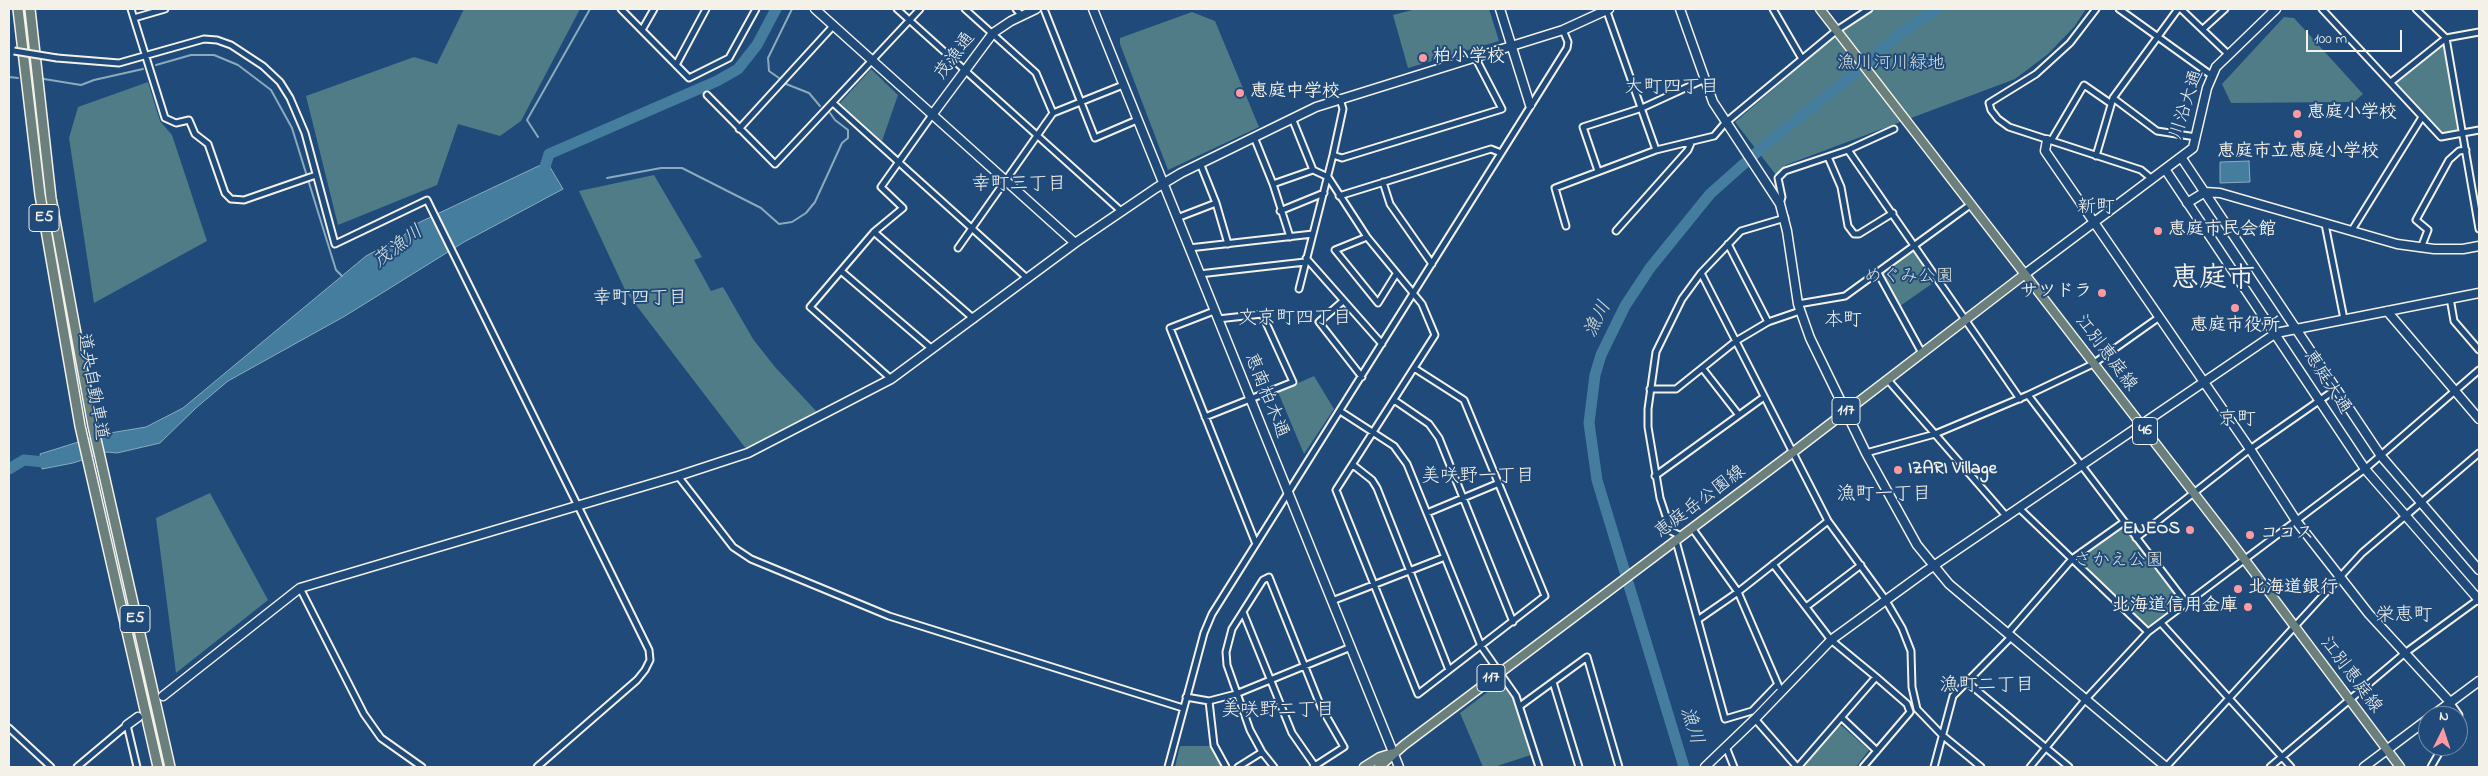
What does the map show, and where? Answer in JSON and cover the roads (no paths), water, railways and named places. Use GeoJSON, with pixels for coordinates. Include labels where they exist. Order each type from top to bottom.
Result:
{"type":"FeatureCollection","features":[{"type":"Feature","properties":{"kind":"highway","name":"道央自動車道"},"geometry":{"type":"LineString","coordinates":[[18,9],[40,195],[80,426],[158,767]]}},
{"type":"Feature","properties":{"kind":"highway","name":"道央自動車道"},"geometry":{"type":"LineString","coordinates":[[30,9],[51,198],[92,426],[170,767]]}},
{"type":"Feature","properties":{"kind":"main road","name":"江別恵庭線"},"geometry":{"type":"LineString","coordinates":[[1820,9],[2194,494],[2400,767]]}},
{"type":"Feature","properties":{"kind":"main road","name":"恵庭岳公園線"},"geometry":{"type":"LineString","coordinates":[[1379,767],[1393,753],[1792,454],[2025,274]]}},
{"type":"Feature","properties":{"kind":"main road","name":"恵庭岳公園線"},"geometry":{"type":"LineString","coordinates":[[1364,767],[1380,757],[1393,753]]}},
{"type":"Feature","properties":{"kind":"street"},"geometry":{"type":"LineString","coordinates":[[131,9],[165,118],[176,123],[189,120],[196,134],[208,144],[226,193],[231,199],[244,200],[316,175]]}},
{"type":"Feature","properties":{"kind":"street"},"geometry":{"type":"LineString","coordinates":[[134,18],[165,9]]}},
{"type":"Feature","properties":{"kind":"street"},"geometry":{"type":"LineString","coordinates":[[621,9],[689,78],[729,58],[756,9]]}},
{"type":"Feature","properties":{"kind":"street"},"geometry":{"type":"LineString","coordinates":[[642,30],[654,9]]}},
{"type":"Feature","properties":{"kind":"street"},"geometry":{"type":"LineString","coordinates":[[676,65],[706,9]]}},
{"type":"Feature","properties":{"kind":"street"},"geometry":{"type":"LineString","coordinates":[[815,9],[1076,243]]}},
{"type":"Feature","properties":{"kind":"street"},"geometry":{"type":"LineString","coordinates":[[897,9],[1036,136],[1122,211]]}},
{"type":"Feature","properties":{"kind":"street"},"geometry":{"type":"LineString","coordinates":[[707,96],[776,164],[920,9]]}},
{"type":"Feature","properties":{"kind":"street"},"geometry":{"type":"LineString","coordinates":[[965,9],[1036,73],[1053,113]]}},
{"type":"Feature","properties":{"kind":"street","name":"茂漁通"},"geometry":{"type":"LineString","coordinates":[[932,114],[964,69],[993,33],[1018,12],[1036,9]]}},
{"type":"Feature","properties":{"kind":"street"},"geometry":{"type":"LineString","coordinates":[[1044,9],[1095,138],[1137,120]]}},
{"type":"Feature","properties":{"kind":"street","name":"恵南柏木通"},"geometry":{"type":"LineString","coordinates":[[1092,9],[1249,400],[1289,492],[1398,767]]}},
{"type":"Feature","properties":{"kind":"street"},"geometry":{"type":"LineString","coordinates":[[1500,9],[1530,105]]}},
{"type":"Feature","properties":{"kind":"street"},"geometry":{"type":"LineString","coordinates":[[163,696],[300,588],[577,504],[678,476],[748,453],[891,379],[974,320],[1076,243],[1163,183],[1292,118],[1340,99],[1564,30],[1607,9],[1656,150]]}},
{"type":"Feature","properties":{"kind":"street"},"geometry":{"type":"LineString","coordinates":[[1680,9],[1713,102],[1725,124],[1780,204],[1785,218],[1799,308],[1821,362],[1901,519],[1949,584],[2166,767],[2362,554],[2479,453]]}},
{"type":"Feature","properties":{"kind":"street"},"geometry":{"type":"LineString","coordinates":[[1773,9],[1802,58]]}},
{"type":"Feature","properties":{"kind":"street"},"geometry":{"type":"LineString","coordinates":[[1566,226],[1555,188],[1656,150],[1714,136],[1725,124],[1802,58],[1837,30],[1869,9]]}},
{"type":"Feature","properties":{"kind":"street"},"geometry":{"type":"LineString","coordinates":[[2096,9],[2070,43],[2036,74],[1989,103],[1991,110],[1998,119],[2009,127],[2141,170],[2152,179]]}},
{"type":"Feature","properties":{"kind":"street"},"geometry":{"type":"LineString","coordinates":[[2119,9],[2211,75]]}},
{"type":"Feature","properties":{"kind":"street"},"geometry":{"type":"LineString","coordinates":[[2096,156],[2112,101],[2157,36],[2180,9],[2228,54]]}},
{"type":"Feature","properties":{"kind":"street"},"geometry":{"type":"LineString","coordinates":[[2203,30],[2225,9]]}},
{"type":"Feature","properties":{"kind":"street","name":"川沿大通"},"geometry":{"type":"LineString","coordinates":[[2025,274],[2194,148],[2211,75],[2228,54],[2276,9]]}},
{"type":"Feature","properties":{"kind":"street"},"geometry":{"type":"LineString","coordinates":[[2416,9],[2446,38],[2479,229]]}},
{"type":"Feature","properties":{"kind":"street"},"geometry":{"type":"LineString","coordinates":[[2325,10],[2441,137],[2479,130]]}},
{"type":"Feature","properties":{"kind":"street"},"geometry":{"type":"LineString","coordinates":[[739,129],[834,25]]}},
{"type":"Feature","properties":{"kind":"street"},"geometry":{"type":"LineString","coordinates":[[1168,767],[1204,633],[1212,614],[1567,48],[1568,42],[1564,30]]}},
{"type":"Feature","properties":{"kind":"street"},"geometry":{"type":"LineString","coordinates":[[2391,82],[2446,38],[2479,32]]}},
{"type":"Feature","properties":{"kind":"street"},"geometry":{"type":"LineString","coordinates":[[11,51],[57,58],[118,63],[204,39],[217,40],[231,45],[247,54],[280,82],[290,98],[305,133],[335,244],[427,200],[649,650],[650,660],[646,670],[537,767]]}},
{"type":"Feature","properties":{"kind":"street"},"geometry":{"type":"LineString","coordinates":[[1333,154],[1342,158],[1502,109],[1475,57]]}},
{"type":"Feature","properties":{"kind":"street"},"geometry":{"type":"LineString","coordinates":[[1598,171],[1583,127],[1642,108],[1705,80]]}},
{"type":"Feature","properties":{"kind":"street"},"geometry":{"type":"LineString","coordinates":[[958,248],[1053,113],[1124,85]]}},
{"type":"Feature","properties":{"kind":"street"},"geometry":{"type":"LineString","coordinates":[[2196,137],[2157,131],[2084,85],[2049,140],[2045,151],[2158,318],[2250,449],[2297,522],[2340,577],[2453,706]]}},
{"type":"Feature","properties":{"kind":"street"},"geometry":{"type":"LineString","coordinates":[[1300,289],[1343,109],[1340,99]]}},
{"type":"Feature","properties":{"kind":"street"},"geometry":{"type":"LineString","coordinates":[[833,103],[1028,279]]}},
{"type":"Feature","properties":{"kind":"street"},"geometry":{"type":"LineString","coordinates":[[891,379],[810,307],[874,232],[903,208],[881,187],[932,114]]}},
{"type":"Feature","properties":{"kind":"street"},"geometry":{"type":"LineString","coordinates":[[2352,230],[2422,116]]}},
{"type":"Feature","properties":{"kind":"street"},"geometry":{"type":"LineString","coordinates":[[1292,118],[1313,170],[1328,177],[1367,237],[1422,304],[1435,335],[1336,490],[1418,694],[1545,596],[1464,400],[1414,368]]}},
{"type":"Feature","properties":{"kind":"street"},"geometry":{"type":"LineString","coordinates":[[1780,204],[1782,197],[1778,178],[1785,171],[1848,150],[1894,129]]}},
{"type":"Feature","properties":{"kind":"street"},"geometry":{"type":"LineString","coordinates":[[1254,137],[1273,184],[1280,211],[1290,237]]}},
{"type":"Feature","properties":{"kind":"street"},"geometry":{"type":"LineString","coordinates":[[1616,231],[1688,150],[1691,143]]}},
{"type":"Feature","properties":{"kind":"street"},"geometry":{"type":"LineString","coordinates":[[1339,196],[1491,149],[1501,153]]}},
{"type":"Feature","properties":{"kind":"street"},"geometry":{"type":"LineString","coordinates":[[1848,150],[2020,399]]}},
{"type":"Feature","properties":{"kind":"street"},"geometry":{"type":"LineString","coordinates":[[2421,248],[2428,230],[2416,220],[2449,160],[2459,152],[2466,150]]}},
{"type":"Feature","properties":{"kind":"street"},"geometry":{"type":"LineString","coordinates":[[1828,157],[1841,187],[1848,226],[1854,234],[1859,234],[1892,213]]}},
{"type":"Feature","properties":{"kind":"street","name":"恵庭大通"},"geometry":{"type":"LineString","coordinates":[[2181,157],[2381,456],[2479,570]]}},
{"type":"Feature","properties":{"kind":"street"},"geometry":{"type":"LineString","coordinates":[[1200,163],[1216,203],[1228,244]]}},
{"type":"Feature","properties":{"kind":"street","name":"恵庭大通"},"geometry":{"type":"LineString","coordinates":[[2165,169],[2365,469],[2479,599]]}},
{"type":"Feature","properties":{"kind":"street"},"geometry":{"type":"LineString","coordinates":[[1273,184],[1313,170]]}},
{"type":"Feature","properties":{"kind":"street"},"geometry":{"type":"LineString","coordinates":[[1383,182],[1390,204],[1432,264]]}},
{"type":"Feature","properties":{"kind":"street"},"geometry":{"type":"LineString","coordinates":[[2187,203],[2205,192],[2220,193],[2397,244],[2421,248],[2463,249],[2479,246]]}},
{"type":"Feature","properties":{"kind":"street"},"geometry":{"type":"LineString","coordinates":[[1280,211],[1324,193]]}},
{"type":"Feature","properties":{"kind":"street"},"geometry":{"type":"LineString","coordinates":[[1177,218],[1216,203]]}},
{"type":"Feature","properties":{"kind":"street"},"geometry":{"type":"LineString","coordinates":[[1650,389],[1676,389],[1704,369],[1736,341],[1768,322],[1799,308],[1845,296],[1970,205]]}},
{"type":"Feature","properties":{"kind":"street"},"geometry":{"type":"LineString","coordinates":[[1785,218],[1741,231],[1701,273],[1682,299],[1664,333],[1656,352],[1650,389],[1648,427],[1655,476],[1671,530],[1678,538],[1725,719],[1752,711],[1780,688],[1830,640],[1885,599],[2007,518],[2276,333],[2479,293]]}},
{"type":"Feature","properties":{"kind":"street"},"geometry":{"type":"LineString","coordinates":[[2325,224],[2344,319]]}},
{"type":"Feature","properties":{"kind":"street"},"geometry":{"type":"LineString","coordinates":[[874,232],[974,320]]}},
{"type":"Feature","properties":{"kind":"street"},"geometry":{"type":"LineString","coordinates":[[1188,248],[1312,234]]}},
{"type":"Feature","properties":{"kind":"street"},"geometry":{"type":"LineString","coordinates":[[1367,237],[1334,250],[1378,302],[1396,274]]}},
{"type":"Feature","properties":{"kind":"street"},"geometry":{"type":"LineString","coordinates":[[1728,244],[1768,322]]}},
{"type":"Feature","properties":{"kind":"street"},"geometry":{"type":"LineString","coordinates":[[1198,274],[1306,260]]}},
{"type":"Feature","properties":{"kind":"street"},"geometry":{"type":"LineString","coordinates":[[1306,260],[1382,344]]}},
{"type":"Feature","properties":{"kind":"street"},"geometry":{"type":"LineString","coordinates":[[841,271],[932,349]]}},
{"type":"Feature","properties":{"kind":"street"},"geometry":{"type":"LineString","coordinates":[[1701,273],[1792,454],[1828,521],[1885,599],[1902,628],[1911,651],[1912,687],[1916,710],[1942,735],[1981,767]]}},
{"type":"Feature","properties":{"kind":"street"},"geometry":{"type":"LineString","coordinates":[[1878,273],[1922,353]]}},
{"type":"Feature","properties":{"kind":"street"},"geometry":{"type":"LineString","coordinates":[[2450,298],[2454,321],[2479,350]]}},
{"type":"Feature","properties":{"kind":"street"},"geometry":{"type":"LineString","coordinates":[[1343,301],[1319,322],[1362,377]]}},
{"type":"Feature","properties":{"kind":"street"},"geometry":{"type":"LineString","coordinates":[[2387,311],[2479,419]]}},
{"type":"Feature","properties":{"kind":"street"},"geometry":{"type":"LineString","coordinates":[[1205,417],[1293,382],[1262,314],[1216,315],[1170,328],[1205,417],[1256,544]]}},
{"type":"Feature","properties":{"kind":"street"},"geometry":{"type":"LineString","coordinates":[[1866,453],[1935,434],[2020,399],[2093,364],[2158,318]]}},
{"type":"Feature","properties":{"kind":"street"},"geometry":{"type":"LineString","coordinates":[[1704,369],[1738,414]]}},
{"type":"Feature","properties":{"kind":"street"},"geometry":{"type":"LineString","coordinates":[[2030,767],[2085,700],[2148,632],[2297,522],[2365,469],[2479,370]]}},
{"type":"Feature","properties":{"kind":"street"},"geometry":{"type":"LineString","coordinates":[[1888,380],[2007,518]]}},
{"type":"Feature","properties":{"kind":"street"},"geometry":{"type":"LineString","coordinates":[[2136,538],[2250,449],[2319,399],[2336,389]]}},
{"type":"Feature","properties":{"kind":"street"},"geometry":{"type":"LineString","coordinates":[[2028,395],[2187,604]]}},
{"type":"Feature","properties":{"kind":"street"},"geometry":{"type":"LineString","coordinates":[[1655,476],[1764,397]]}},
{"type":"Feature","properties":{"kind":"street"},"geometry":{"type":"LineString","coordinates":[[1394,400],[1429,424],[1439,438],[1513,622]]}},
{"type":"Feature","properties":{"kind":"street"},"geometry":{"type":"LineString","coordinates":[[1340,411],[1394,446],[1402,456],[1481,646],[1500,672],[1520,706],[1539,767]]}},
{"type":"Feature","properties":{"kind":"street"},"geometry":{"type":"LineString","coordinates":[[1353,466],[1372,480],[1377,488],[1449,670]]}},
{"type":"Feature","properties":{"kind":"street"},"geometry":{"type":"LineString","coordinates":[[678,476],[733,547],[751,559],[889,616],[1183,708]]}},
{"type":"Feature","properties":{"kind":"street"},"geometry":{"type":"LineString","coordinates":[[1427,513],[1499,483]]}},
{"type":"Feature","properties":{"kind":"street"},"geometry":{"type":"LineString","coordinates":[[2020,509],[2148,632]]}},
{"type":"Feature","properties":{"kind":"street"},"geometry":{"type":"LineString","coordinates":[[1700,619],[1738,592],[1828,521]]}},
{"type":"Feature","properties":{"kind":"street"},"geometry":{"type":"LineString","coordinates":[[1934,767],[1953,696],[2009,635],[2072,560],[2124,522]]}},
{"type":"Feature","properties":{"kind":"street"},"geometry":{"type":"LineString","coordinates":[[1692,528],[1738,592],[1780,688]]}},
{"type":"Feature","properties":{"kind":"street"},"geometry":{"type":"LineString","coordinates":[[1332,601],[1445,556]]}},
{"type":"Feature","properties":{"kind":"street"},"geometry":{"type":"LineString","coordinates":[[1773,564],[1830,640],[1907,704],[1910,712],[1863,767]]}},
{"type":"Feature","properties":{"kind":"street"},"geometry":{"type":"LineString","coordinates":[[1806,607],[1861,565]]}},
{"type":"Feature","properties":{"kind":"street"},"geometry":{"type":"LineString","coordinates":[[1243,612],[1292,733],[1314,766],[1344,746],[1321,706],[1269,577],[1263,580],[1232,629],[1226,652],[1227,665],[1250,730],[1262,752],[1274,767]]}},
{"type":"Feature","properties":{"kind":"street"},"geometry":{"type":"LineString","coordinates":[[300,588],[364,714],[381,738],[422,767]]}},
{"type":"Feature","properties":{"kind":"street"},"geometry":{"type":"LineString","coordinates":[[2270,767],[2349,698],[2405,653],[2479,599]]}},
{"type":"Feature","properties":{"kind":"street"},"geometry":{"type":"LineString","coordinates":[[2161,623],[2291,767]]}},
{"type":"Feature","properties":{"kind":"street"},"geometry":{"type":"LineString","coordinates":[[1186,697],[1209,701],[1236,694],[1351,647]]}},
{"type":"Feature","properties":{"kind":"street"},"geometry":{"type":"LineString","coordinates":[[1520,706],[1588,657],[1619,767]]}},
{"type":"Feature","properties":{"kind":"street"},"geometry":{"type":"LineString","coordinates":[[1755,719],[1797,767],[1876,677]]}},
{"type":"Feature","properties":{"kind":"street"},"geometry":{"type":"LineString","coordinates":[[2445,706],[2479,681]]}},
{"type":"Feature","properties":{"kind":"street"},"geometry":{"type":"LineString","coordinates":[[1553,682],[1579,767]]}},
{"type":"Feature","properties":{"kind":"street"},"geometry":{"type":"LineString","coordinates":[[1967,682],[2069,767]]}},
{"type":"Feature","properties":{"kind":"street"},"geometry":{"type":"LineString","coordinates":[[1705,767],[1755,719],[1780,688]]}},
{"type":"Feature","properties":{"kind":"street"},"geometry":{"type":"LineString","coordinates":[[1209,701],[1214,745],[1226,767]]}},
{"type":"Feature","properties":{"kind":"street"},"geometry":{"type":"LineString","coordinates":[[77,767],[138,717]]}},
{"type":"Feature","properties":{"kind":"street"},"geometry":{"type":"LineString","coordinates":[[1841,717],[1877,751]]}},
{"type":"Feature","properties":{"kind":"street"},"geometry":{"type":"LineString","coordinates":[[127,725],[137,767]]}},
{"type":"Feature","properties":{"kind":"street"},"geometry":{"type":"LineString","coordinates":[[2364,767],[2418,726]]}},
{"type":"Feature","properties":{"kind":"street"},"geometry":{"type":"LineString","coordinates":[[9,728],[51,767]]}},
{"type":"Feature","properties":{"kind":"street"},"geometry":{"type":"LineString","coordinates":[[1726,747],[1734,767]]}},
{"type":"Feature","properties":{"kind":"street"},"geometry":{"type":"LineString","coordinates":[[1238,767],[1262,752]]}},
{"type":"Feature","properties":{"kind":"street"},"geometry":{"type":"LineString","coordinates":[[2431,767],[2437,756]]}},
{"type":"Feature","properties":{"kind":"water"},"geometry":{"type":"Polygon","coordinates":[[[2249,161],[2250,182],[2220,183],[2220,162],[2249,161]]]}},
{"type":"Feature","properties":{"kind":"water"},"geometry":{"type":"Polygon","coordinates":[[[547,162],[563,189],[464,242],[345,316],[228,381],[197,407],[160,443],[117,453],[107,452],[73,463],[42,469],[40,454],[104,434],[146,427],[183,408],[366,256],[403,236],[418,223],[547,162]]]}},
{"type":"Feature","properties":{"kind":"waterway"},"geometry":{"type":"LineString","coordinates":[[538,137],[527,120],[590,9]]}},
{"type":"Feature","properties":{"kind":"waterway","name":"茂漁川"},"geometry":{"type":"LineString","coordinates":[[542,176],[549,154],[717,81],[738,69],[757,45],[776,9]]}},
{"type":"Feature","properties":{"kind":"waterway"},"geometry":{"type":"LineString","coordinates":[[779,78],[769,71],[768,58],[792,9]]}},
{"type":"Feature","properties":{"kind":"waterway","name":"漁川"},"geometry":{"type":"LineString","coordinates":[[1684,767],[1597,480],[1589,423],[1595,375],[1601,355],[1625,306],[1650,268],[1710,194],[1765,145],[1853,75],[1901,33],[1937,9]]}},
{"type":"Feature","properties":{"kind":"waterway"},"geometry":{"type":"LineString","coordinates":[[156,65],[191,55],[214,55],[238,65],[271,90],[292,128],[336,270],[342,276]]}},
{"type":"Feature","properties":{"kind":"waterway"},"geometry":{"type":"LineString","coordinates":[[44,79],[81,85],[94,80],[143,69]]}},
{"type":"Feature","properties":{"kind":"waterway"},"geometry":{"type":"LineString","coordinates":[[9,77],[18,78]]}},
{"type":"Feature","properties":{"kind":"waterway"},"geometry":{"type":"LineString","coordinates":[[786,84],[809,93],[820,106]]}},
{"type":"Feature","properties":{"kind":"waterway"},"geometry":{"type":"LineString","coordinates":[[607,178],[661,168],[682,168],[761,208],[779,224],[792,222],[806,213],[815,202],[842,143],[848,138],[848,130],[835,120],[830,113]]}},
{"type":"Feature","properties":{"kind":"waterway","name":"茂漁川"},"geometry":{"type":"LineString","coordinates":[[9,469],[24,460],[44,462],[54,460]]}},
{"type":"Feature","properties":{"kind":"place","name":"柏小学校"},"geometry":{"type":"Point","coordinates":[1423,58]}},
{"type":"Feature","properties":{"kind":"place","name":"恵庭中学校"},"geometry":{"type":"Point","coordinates":[1240,93]}},
{"type":"Feature","properties":{"kind":"place","name":"恵庭小学校"},"geometry":{"type":"Point","coordinates":[2297,114]}},
{"type":"Feature","properties":{"kind":"place","name":"恵庭市立恵庭小学校"},"geometry":{"type":"Point","coordinates":[2298,134]}},
{"type":"Feature","properties":{"kind":"place","name":"恵庭市民会館"},"geometry":{"type":"Point","coordinates":[2158,231]}},
{"type":"Feature","properties":{"kind":"place","name":"サツドラ"},"geometry":{"type":"Point","coordinates":[2102,293]}},
{"type":"Feature","properties":{"kind":"place","name":"恵庭市役所"},"geometry":{"type":"Point","coordinates":[2235,308]}},
{"type":"Feature","properties":{"kind":"place","name":"IZARI Village"},"geometry":{"type":"Point","coordinates":[1898,470]}},
{"type":"Feature","properties":{"kind":"place","name":"ENEOS"},"geometry":{"type":"Point","coordinates":[2190,530]}},
{"type":"Feature","properties":{"kind":"place","name":"ココス"},"geometry":{"type":"Point","coordinates":[2250,535]}},
{"type":"Feature","properties":{"kind":"place","name":"北海道銀行"},"geometry":{"type":"Point","coordinates":[2238,589]}},
{"type":"Feature","properties":{"kind":"place","name":"北海道信用金庫"},"geometry":{"type":"Point","coordinates":[2248,607]}},
{"type":"Feature","properties":{"kind":"district","name":"大町四丁目"},"geometry":{"type":"Point","coordinates":[1672,89]}},
{"type":"Feature","properties":{"kind":"district","name":"幸町三丁目"},"geometry":{"type":"Point","coordinates":[1019,186]}},
{"type":"Feature","properties":{"kind":"district","name":"新町"},"geometry":{"type":"Point","coordinates":[2096,209]}},
{"type":"Feature","properties":{"kind":"district","name":"恵庭市"},"geometry":{"type":"Point","coordinates":[2213,281]}},
{"type":"Feature","properties":{"kind":"district","name":"幸町四丁目"},"geometry":{"type":"Point","coordinates":[640,300]}},
{"type":"Feature","properties":{"kind":"district","name":"文京町四丁目"},"geometry":{"type":"Point","coordinates":[1295,320]}},
{"type":"Feature","properties":{"kind":"district","name":"本町"},"geometry":{"type":"Point","coordinates":[1843,322]}},
{"type":"Feature","properties":{"kind":"district","name":"京町"},"geometry":{"type":"Point","coordinates":[2237,421]}},
{"type":"Feature","properties":{"kind":"district","name":"美咲野一丁目"},"geometry":{"type":"Point","coordinates":[1478,478]}},
{"type":"Feature","properties":{"kind":"district","name":"漁町一丁目"},"geometry":{"type":"Point","coordinates":[1884,496]}},
{"type":"Feature","properties":{"kind":"district","name":"栄恵町"},"geometry":{"type":"Point","coordinates":[2404,617]}},
{"type":"Feature","properties":{"kind":"district","name":"漁町二丁目"},"geometry":{"type":"Point","coordinates":[1987,687]}},
{"type":"Feature","properties":{"kind":"district","name":"美咲野二丁目"},"geometry":{"type":"Point","coordinates":[1278,712]}},
{"type":"Feature","properties":{"kind":"park label","name":"漁川河川緑地"},"geometry":{"type":"Point","coordinates":[1891,65]}},
{"type":"Feature","properties":{"kind":"park label","name":"めぐみ公園"},"geometry":{"type":"Point","coordinates":[1909,278]}},
{"type":"Feature","properties":{"kind":"park label","name":"さかえ公園"},"geometry":{"type":"Point","coordinates":[2119,562]}}]}
